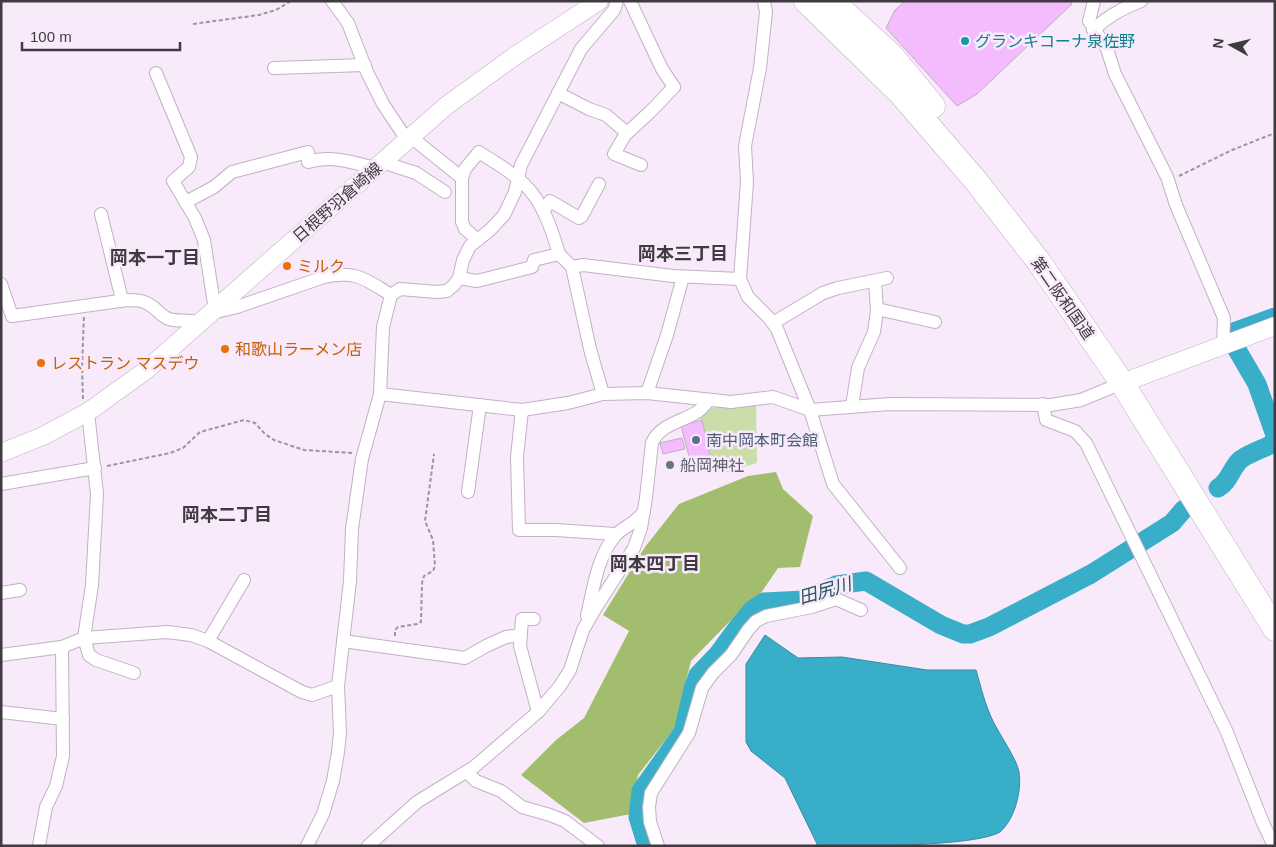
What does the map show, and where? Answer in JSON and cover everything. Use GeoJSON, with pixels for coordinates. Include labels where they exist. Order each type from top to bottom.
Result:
{"type":"FeatureCollection","features":[{"type":"Feature","properties":{"kind":"highway","name":"第二阪和国道"},"geometry":{"type":"LineString","coordinates":[[806,1],[901,94],[976,181],[1128,381],[1202,484],[1275,601]]}},
{"type":"Feature","properties":{"kind":"highway","name":"第二阪和国道"},"geometry":{"type":"LineString","coordinates":[[832,1],[891,55],[1034,229],[1128,381],[1275,630]]}},
{"type":"Feature","properties":{"kind":"main road","name":"日根野羽倉崎線"},"geometry":{"type":"LineString","coordinates":[[1,453],[43,436],[86,413],[145,371],[446,106],[512,58],[599,1]]}},
{"type":"Feature","properties":{"kind":"main road"},"geometry":{"type":"LineString","coordinates":[[1128,381],[1275,326]]}},
{"type":"Feature","properties":{"kind":"street"},"geometry":{"type":"LineString","coordinates":[[332,1],[348,23],[383,104],[409,138],[462,178]]}},
{"type":"Feature","properties":{"kind":"street"},"geometry":{"type":"LineString","coordinates":[[307,846],[322,814],[333,781],[340,733],[338,686],[350,581],[352,529],[363,454],[380,394],[383,327],[391,294],[400,289],[447,291],[459,278],[463,260],[470,246],[504,215],[515,192],[521,164],[581,49],[614,10],[617,1]]}},
{"type":"Feature","properties":{"kind":"street"},"geometry":{"type":"LineString","coordinates":[[630,1],[662,69],[674,87],[627,133],[614,154],[641,165]]}},
{"type":"Feature","properties":{"kind":"street"},"geometry":{"type":"LineString","coordinates":[[764,1],[766,12],[760,68],[746,146],[747,182],[740,279],[748,297],[777,330],[810,410],[833,484],[900,568]]}},
{"type":"Feature","properties":{"kind":"street"},"geometry":{"type":"LineString","coordinates":[[1094,1],[1089,21],[1093,30],[1107,49],[1115,74],[1168,182],[1224,318],[1223,346]]}},
{"type":"Feature","properties":{"kind":"street"},"geometry":{"type":"LineString","coordinates":[[1093,30],[1107,17],[1141,1]]}},
{"type":"Feature","properties":{"kind":"street"},"geometry":{"type":"LineString","coordinates":[[274,68],[365,65]]}},
{"type":"Feature","properties":{"kind":"street"},"geometry":{"type":"LineString","coordinates":[[156,73],[191,157],[189,167],[173,181],[195,218],[204,240],[208,315]]}},
{"type":"Feature","properties":{"kind":"street"},"geometry":{"type":"LineString","coordinates":[[558,93],[588,109],[606,115],[627,133]]}},
{"type":"Feature","properties":{"kind":"street"},"geometry":{"type":"LineString","coordinates":[[186,202],[214,186],[232,172],[308,152],[308,162],[321,158],[331,158],[379,165],[416,174],[445,192]]}},
{"type":"Feature","properties":{"kind":"street"},"geometry":{"type":"LineString","coordinates":[[478,240],[465,229],[462,222],[462,178],[465,169],[479,152],[525,184],[543,211],[559,254],[572,267],[590,349],[603,394]]}},
{"type":"Feature","properties":{"kind":"street"},"geometry":{"type":"LineString","coordinates":[[543,211],[550,201],[579,218],[582,216],[599,184]]}},
{"type":"Feature","properties":{"kind":"street"},"geometry":{"type":"LineString","coordinates":[[101,214],[122,300]]}},
{"type":"Feature","properties":{"kind":"street"},"geometry":{"type":"LineString","coordinates":[[459,278],[477,281],[532,267],[534,260],[559,254]]}},
{"type":"Feature","properties":{"kind":"street"},"geometry":{"type":"LineString","coordinates":[[572,267],[583,265],[683,276],[740,279]]}},
{"type":"Feature","properties":{"kind":"street"},"geometry":{"type":"LineString","coordinates":[[1,284],[12,316],[122,300],[140,300],[150,304],[164,317],[171,320],[190,320],[237,307],[324,276],[338,274],[348,274],[363,278],[391,294]]}},
{"type":"Feature","properties":{"kind":"street"},"geometry":{"type":"LineString","coordinates":[[647,393],[667,335],[683,276]]}},
{"type":"Feature","properties":{"kind":"street"},"geometry":{"type":"LineString","coordinates":[[773,324],[823,293],[881,279],[874,332],[858,368],[852,406]]}},
{"type":"Feature","properties":{"kind":"street"},"geometry":{"type":"LineString","coordinates":[[877,309],[935,322]]}},
{"type":"Feature","properties":{"kind":"street"},"geometry":{"type":"LineString","coordinates":[[380,394],[522,410],[568,403],[603,394],[647,393],[731,402],[773,397],[810,410],[890,404],[1043,404],[1080,400],[1128,381]]}},
{"type":"Feature","properties":{"kind":"street"},"geometry":{"type":"LineString","coordinates":[[584,630],[595,609],[634,548],[641,528],[652,443],[655,435],[662,429],[698,411],[709,400]]}},
{"type":"Feature","properties":{"kind":"street"},"geometry":{"type":"LineString","coordinates":[[1043,404],[1046,420],[1075,431],[1086,443],[1226,730],[1274,846]]}},
{"type":"Feature","properties":{"kind":"street"},"geometry":{"type":"LineString","coordinates":[[468,492],[480,405]]}},
{"type":"Feature","properties":{"kind":"street"},"geometry":{"type":"LineString","coordinates":[[522,410],[517,456],[519,530],[556,530],[615,534]]}},
{"type":"Feature","properties":{"kind":"street"},"geometry":{"type":"LineString","coordinates":[[86,413],[95,468],[97,494],[92,576],[84,638],[89,655],[96,660],[134,673]]}},
{"type":"Feature","properties":{"kind":"street"},"geometry":{"type":"LineString","coordinates":[[1,484],[95,468]]}},
{"type":"Feature","properties":{"kind":"street"},"geometry":{"type":"LineString","coordinates":[[368,846],[417,802],[467,772],[538,712],[560,686],[570,670],[584,630],[596,574],[604,556],[615,534],[638,520],[644,511]]}},
{"type":"Feature","properties":{"kind":"street"},"geometry":{"type":"LineString","coordinates":[[208,641],[244,580]]}},
{"type":"Feature","properties":{"kind":"street"},"geometry":{"type":"LineString","coordinates":[[1,592],[20,590]]}},
{"type":"Feature","properties":{"kind":"street"},"geometry":{"type":"LineString","coordinates":[[658,846],[650,822],[649,807],[651,793],[688,733],[702,688],[713,673],[731,655],[748,630],[756,621],[766,616],[812,607],[836,599],[861,610]]}},
{"type":"Feature","properties":{"kind":"street"},"geometry":{"type":"LineString","coordinates":[[534,619],[522,619],[520,646],[538,712]]}},
{"type":"Feature","properties":{"kind":"street"},"geometry":{"type":"LineString","coordinates":[[1,655],[62,647],[84,638],[167,632],[191,635],[208,641],[302,692],[312,695],[338,686]]}},
{"type":"Feature","properties":{"kind":"street"},"geometry":{"type":"LineString","coordinates":[[344,642],[465,658],[506,637],[521,635]]}},
{"type":"Feature","properties":{"kind":"street"},"geometry":{"type":"LineString","coordinates":[[39,846],[46,807],[56,786],[63,756],[62,647]]}},
{"type":"Feature","properties":{"kind":"street"},"geometry":{"type":"LineString","coordinates":[[1,712],[63,719]]}},
{"type":"Feature","properties":{"kind":"street"},"geometry":{"type":"LineString","coordinates":[[467,772],[476,781],[501,792],[522,807],[550,815],[565,822],[598,846]]}},
{"type":"Feature","properties":{"kind":"path"},"geometry":{"type":"LineString","coordinates":[[194,24],[259,15],[276,10],[291,1]]}},
{"type":"Feature","properties":{"kind":"path"},"geometry":{"type":"LineString","coordinates":[[1168,182],[1232,150],[1275,133]]}},
{"type":"Feature","properties":{"kind":"path"},"geometry":{"type":"LineString","coordinates":[[84,306],[82,367],[86,413]]}},
{"type":"Feature","properties":{"kind":"path"},"geometry":{"type":"LineString","coordinates":[[95,468],[170,453],[183,448],[200,432],[244,420],[256,423],[265,434],[274,440],[304,450],[330,450],[363,454]]}},
{"type":"Feature","properties":{"kind":"path"},"geometry":{"type":"LineString","coordinates":[[395,648],[396,630],[398,627],[420,622],[422,583],[424,576],[433,572],[435,566],[433,540],[425,522],[434,454]]}},
{"type":"Feature","properties":{"kind":"green space"},"geometry":{"type":"Polygon","coordinates":[[[756,403],[757,463],[728,472],[714,469],[699,415],[717,406],[756,403]]]}},
{"type":"Feature","properties":{"kind":"green space"},"geometry":{"type":"Polygon","coordinates":[[[776,472],[783,489],[813,516],[800,567],[778,568],[761,593],[691,661],[674,729],[638,775],[631,814],[584,823],[521,775],[556,740],[584,718],[629,631],[603,615],[645,547],[679,504],[748,476],[776,472]]]}},
{"type":"Feature","properties":{"kind":"water"},"geometry":{"type":"Polygon","coordinates":[[[765,635],[798,658],[842,657],[927,670],[976,670],[990,715],[1018,767],[1020,779],[1018,795],[1010,820],[1000,832],[966,841],[913,845],[818,846],[785,778],[751,751],[746,742],[746,664],[765,635]]]}},
{"type":"Feature","properties":{"kind":"building","name":"グランキコーナ泉佐野"},"geometry":{"type":"Polygon","coordinates":[[[905,1],[1069,1],[1072,4],[977,94],[957,106],[886,28],[895,10],[905,1]]]}},
{"type":"Feature","properties":{"kind":"building","name":"南中岡本町会館"},"geometry":{"type":"Polygon","coordinates":[[[702,420],[710,455],[690,460],[681,426],[702,420]]]}},
{"type":"Feature","properties":{"kind":"building"},"geometry":{"type":"Polygon","coordinates":[[[682,438],[685,449],[663,454],[660,443],[682,438]]]}},
{"type":"Feature","properties":{"kind":"waterway","name":"田尻川"},"geometry":{"type":"LineString","coordinates":[[1275,317],[1231,333],[1236,348],[1257,384],[1275,435]]}},
{"type":"Feature","properties":{"kind":"waterway","name":"田尻川"},"geometry":{"type":"LineString","coordinates":[[1218,488],[1225,482],[1240,460],[1273,444],[1275,438]]}},
{"type":"Feature","properties":{"kind":"waterway","name":"田尻川"},"geometry":{"type":"LineString","coordinates":[[647,846],[638,817],[641,791],[683,732],[698,675],[718,654],[752,610],[764,602],[804,600],[836,585],[866,581],[941,625],[963,634],[970,634],[989,627],[1091,574],[1172,523],[1184,509]]}},
{"type":"Feature","properties":{"kind":"place","name":"グランキコーナ泉佐野"},"geometry":{"type":"Point","coordinates":[965,41]}},
{"type":"Feature","properties":{"kind":"place","name":"ミルク"},"geometry":{"type":"Point","coordinates":[287,266]}},
{"type":"Feature","properties":{"kind":"place","name":"和歌山ラーメン店"},"geometry":{"type":"Point","coordinates":[225,349]}},
{"type":"Feature","properties":{"kind":"place","name":"レストラン マスデウ"},"geometry":{"type":"Point","coordinates":[41,363]}},
{"type":"Feature","properties":{"kind":"place","name":"南中岡本町会館"},"geometry":{"type":"Point","coordinates":[696,440]}},
{"type":"Feature","properties":{"kind":"place","name":"船岡神社"},"geometry":{"type":"Point","coordinates":[670,465]}},
{"type":"Feature","properties":{"kind":"district","name":"岡本三丁目"},"geometry":{"type":"Point","coordinates":[683,254]}},
{"type":"Feature","properties":{"kind":"district","name":"岡本一丁目"},"geometry":{"type":"Point","coordinates":[155,258]}},
{"type":"Feature","properties":{"kind":"district","name":"岡本二丁目"},"geometry":{"type":"Point","coordinates":[227,515]}},
{"type":"Feature","properties":{"kind":"district","name":"岡本四丁目"},"geometry":{"type":"Point","coordinates":[655,564]}}]}
